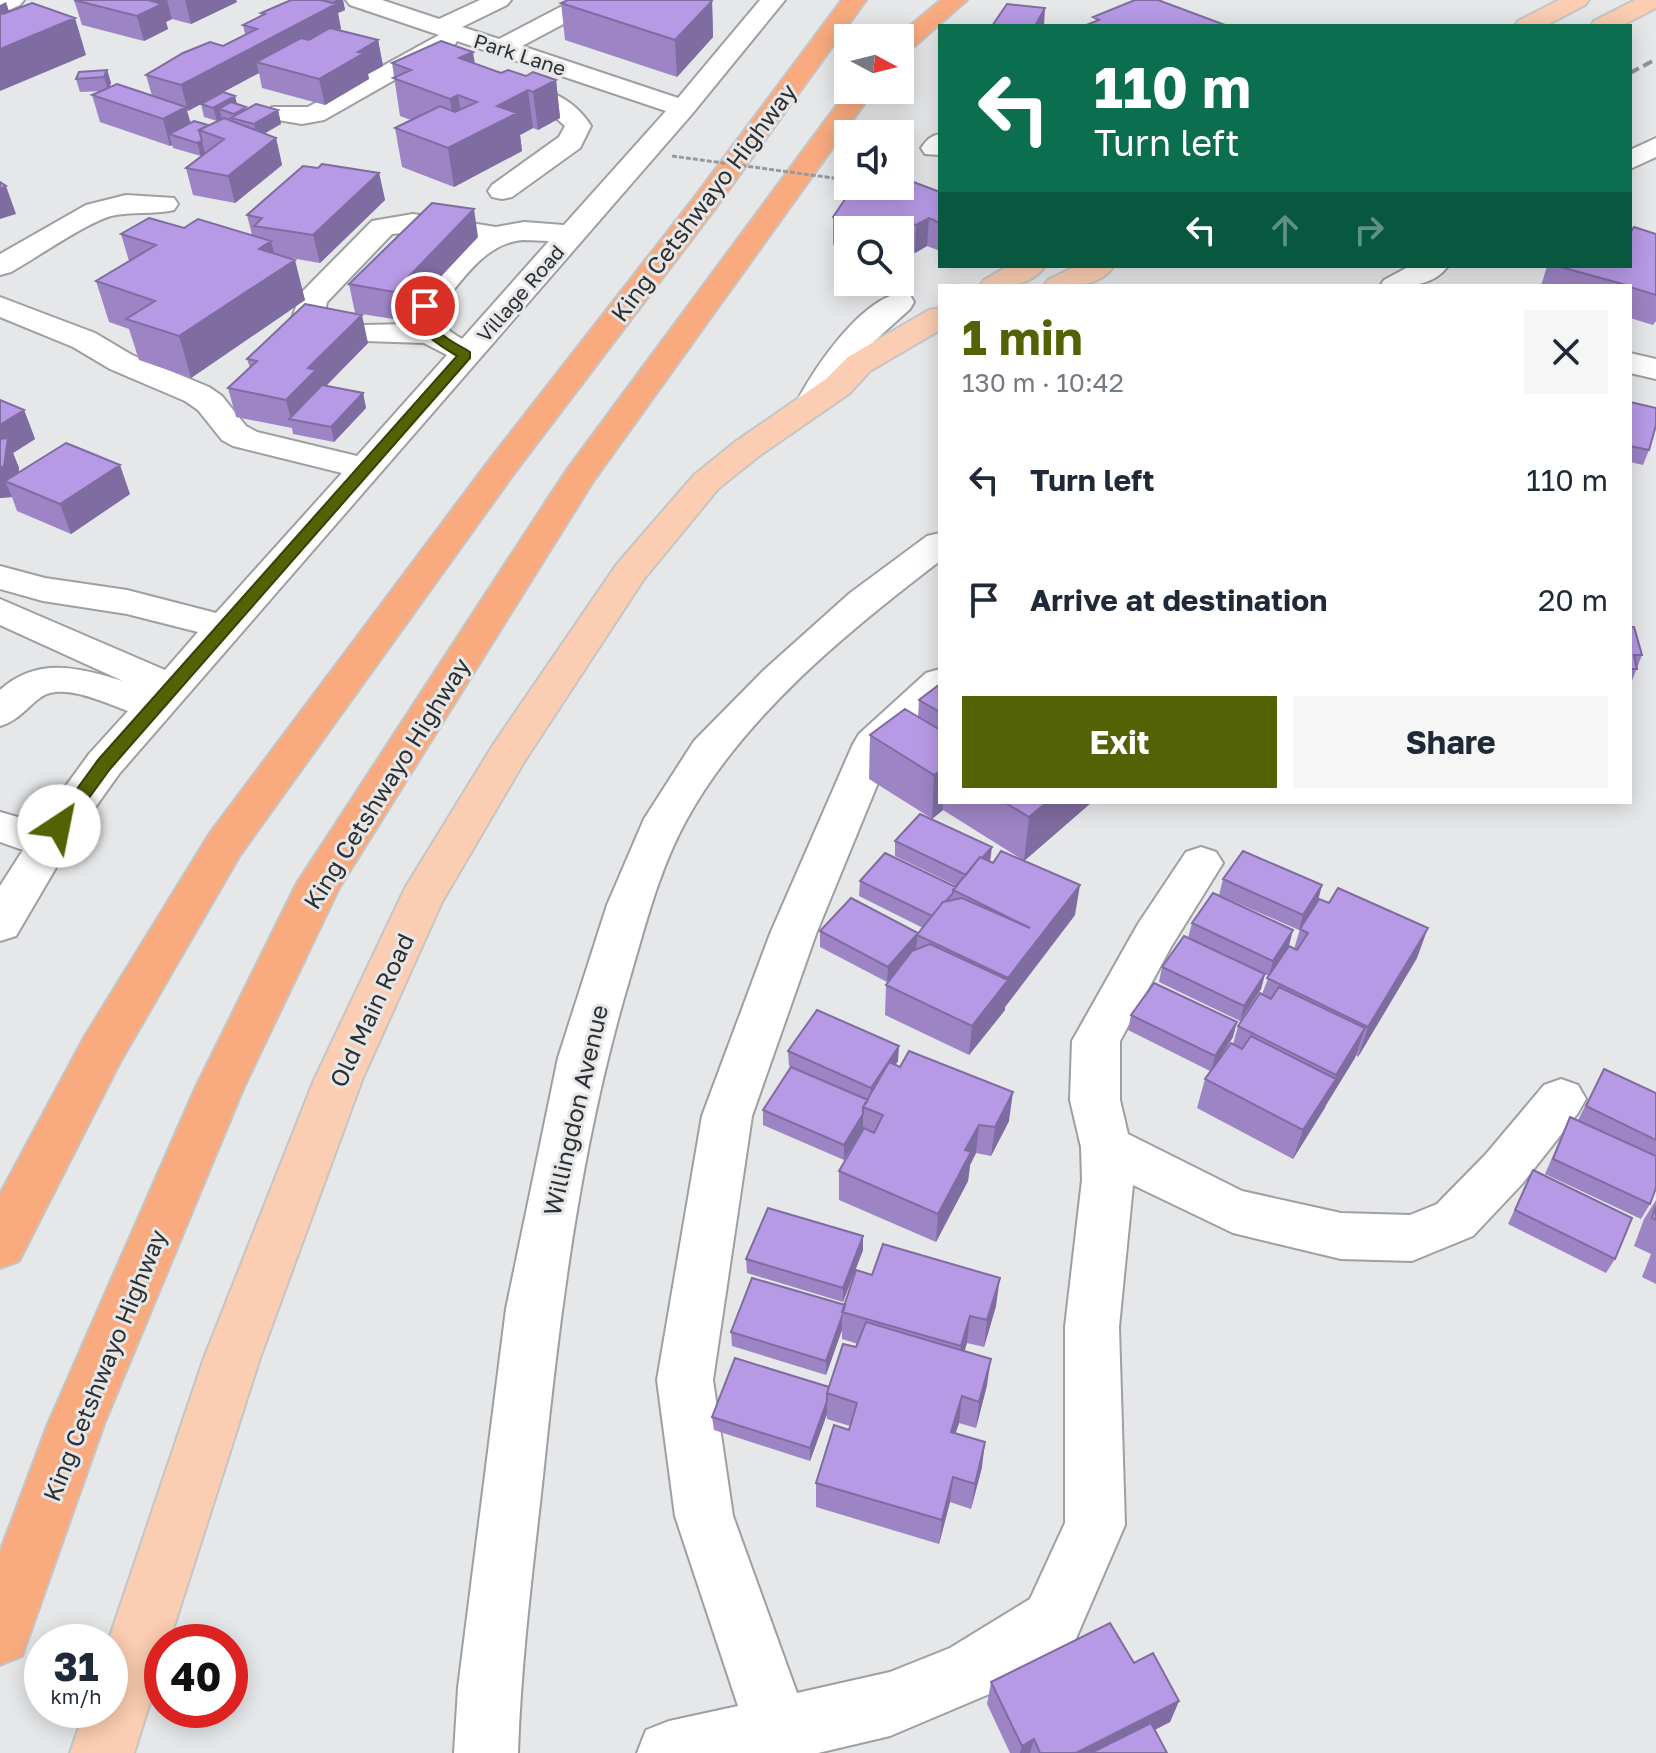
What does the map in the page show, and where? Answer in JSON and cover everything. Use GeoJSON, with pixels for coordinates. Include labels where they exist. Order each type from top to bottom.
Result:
{"type":"FeatureCollection","features":[{"type":"Feature","properties":{"kind":"highway","name":"King Cetshwayo Highway"},"geometry":{"type":"LineString","coordinates":[[0,1245],[102,1050],[225,844],[493,478],[704,204],[854,0]]}},
{"type":"Feature","properties":{"kind":"highway"},"geometry":{"type":"LineString","coordinates":[[908,24],[924,0]]}},
{"type":"Feature","properties":{"kind":"highway"},"geometry":{"type":"LineString","coordinates":[[914,34],[955,0]]}},
{"type":"Feature","properties":{"kind":"highway","name":"King Cetshwayo Highway"},"geometry":{"type":"LineString","coordinates":[[0,1634],[76,1424],[206,1118],[319,883],[578,478],[851,104]]}},
{"type":"Feature","properties":{"kind":"main road"},"geometry":{"type":"LineString","coordinates":[[1531,24],[1577,0]]}},
{"type":"Feature","properties":{"kind":"main road"},"geometry":{"type":"LineString","coordinates":[[1607,24],[1653,0]]}},
{"type":"Feature","properties":{"kind":"main road"},"geometry":{"type":"LineString","coordinates":[[998,284],[1026,268]]}},
{"type":"Feature","properties":{"kind":"main road"},"geometry":{"type":"LineString","coordinates":[[1063,284],[1095,268]]}},
{"type":"Feature","properties":{"kind":"main road","name":"Old Main Road"},"geometry":{"type":"LineString","coordinates":[[102,1753],[232,1358],[338,1080],[421,900],[508,755],[630,572],[706,482],[826,394],[859,364],[938,318]]}},
{"type":"Feature","properties":{"kind":"main road","name":"Old Main Road"},"geometry":{"type":"LineString","coordinates":[[826,394],[938,346]]}},
{"type":"Feature","properties":{"kind":"street"},"geometry":{"type":"LineString","coordinates":[[0,7],[12,0]]}},
{"type":"Feature","properties":{"kind":"street","name":"Park Lane"},"geometry":{"type":"LineString","coordinates":[[358,0],[683,108]]}},
{"type":"Feature","properties":{"kind":"street"},"geometry":{"type":"LineString","coordinates":[[281,113],[298,116],[315,114],[499,0]]}},
{"type":"Feature","properties":{"kind":"street","name":"Village Road"},"geometry":{"type":"LineString","coordinates":[[0,924],[49,842],[104,764],[683,108],[773,0]]}},
{"type":"Feature","properties":{"kind":"street"},"geometry":{"type":"LineString","coordinates":[[500,48],[576,8]]}},
{"type":"Feature","properties":{"kind":"street"},"geometry":{"type":"LineString","coordinates":[[511,88],[554,65]]}},
{"type":"Feature","properties":{"kind":"street"},"geometry":{"type":"LineString","coordinates":[[483,79],[558,105],[575,118],[578,126],[570,142],[502,191]]}},
{"type":"Feature","properties":{"kind":"street"},"geometry":{"type":"LineString","coordinates":[[1632,160],[1656,146]]}},
{"type":"Feature","properties":{"kind":"street"},"geometry":{"type":"LineString","coordinates":[[0,266],[96,211],[126,204],[164,204]]}},
{"type":"Feature","properties":{"kind":"street"},"geometry":{"type":"LineString","coordinates":[[465,355],[430,333],[336,331],[307,321],[308,312],[312,300],[382,227],[413,223],[498,236]]}},
{"type":"Feature","properties":{"kind":"street"},"geometry":{"type":"LineString","coordinates":[[430,333],[423,318],[425,306],[478,247],[513,232],[572,234]]}},
{"type":"Feature","properties":{"kind":"street"},"geometry":{"type":"LineString","coordinates":[[1399,284],[1429,268]]}},
{"type":"Feature","properties":{"kind":"street"},"geometry":{"type":"LineString","coordinates":[[826,394],[825,376],[840,354],[858,334],[899,302]]}},
{"type":"Feature","properties":{"kind":"street"},"geometry":{"type":"LineString","coordinates":[[0,306],[84,340],[121,362],[197,394],[210,403],[234,433],[245,439],[366,468]]}},
{"type":"Feature","properties":{"kind":"street"},"geometry":{"type":"LineString","coordinates":[[1632,363],[1656,369]]}},
{"type":"Feature","properties":{"kind":"street","name":"Willingdon Avenue"},"geometry":{"type":"LineString","coordinates":[[486,1753],[489,1688],[533,1309],[582,1058],[629,905],[665,819],[709,751],[778,679],[863,601],[938,545]]}},
{"type":"Feature","properties":{"kind":"street"},"geometry":{"type":"LineString","coordinates":[[0,577],[43,589],[139,604],[225,627]]}},
{"type":"Feature","properties":{"kind":"street"},"geometry":{"type":"LineString","coordinates":[[0,611],[164,697]]}},
{"type":"Feature","properties":{"kind":"street"},"geometry":{"type":"LineString","coordinates":[[0,713],[35,683],[49,680],[164,697]]}},
{"type":"Feature","properties":{"kind":"street"},"geometry":{"type":"LineString","coordinates":[[781,1741],[704,1516],[685,1380],[727,1116],[752,1046],[793,934],[873,744],[938,684]]}},
{"type":"Feature","properties":{"kind":"street"},"geometry":{"type":"LineString","coordinates":[[0,827],[49,842]]}},
{"type":"Feature","properties":{"kind":"street"},"geometry":{"type":"LineString","coordinates":[[669,1753],[781,1741],[890,1704],[972,1670],[1052,1621],[1095,1525],[1092,1327],[1108,1180],[1106,1147],[1095,1100],[1096,1041],[1154,936],[1201,863]]}},
{"type":"Feature","properties":{"kind":"street"},"geometry":{"type":"LineString","coordinates":[[1106,1147],[1233,1211],[1341,1236],[1412,1238],[1455,1220],[1504,1169],[1561,1099]]}},
{"type":"Feature","properties":{"kind":"path"},"geometry":{"type":"LineString","coordinates":[[672,156],[834,178]]}},
{"type":"Feature","properties":{"kind":"building"},"geometry":{"type":"Polygon","coordinates":[[[74,0],[154,0],[151,1],[162,4],[137,16],[74,0]]]}},
{"type":"Feature","properties":{"kind":"building"},"geometry":{"type":"Polygon","coordinates":[[[291,0],[321,0],[336,4],[181,85],[146,75],[183,53],[210,42],[223,46],[257,29],[243,25],[291,0]]]}},
{"type":"Feature","properties":{"kind":"building"},"geometry":{"type":"Polygon","coordinates":[[[568,0],[712,1],[675,40],[561,3],[568,0]]]}},
{"type":"Feature","properties":{"kind":"building"},"geometry":{"type":"Polygon","coordinates":[[[1135,0],[1158,0],[1222,24],[1089,24],[1099,20],[1093,17],[1135,0]]]}},
{"type":"Feature","properties":{"kind":"building"},"geometry":{"type":"Polygon","coordinates":[[[32,3],[75,18],[0,49],[0,13],[32,3]]]}},
{"type":"Feature","properties":{"kind":"building"},"geometry":{"type":"Polygon","coordinates":[[[1007,4],[1045,8],[1036,24],[993,24],[1007,4]]]}},
{"type":"Feature","properties":{"kind":"building"},"geometry":{"type":"Polygon","coordinates":[[[330,28],[378,40],[358,52],[364,53],[319,79],[256,62],[301,38],[309,40],[330,28]]]}},
{"type":"Feature","properties":{"kind":"building"},"geometry":{"type":"Polygon","coordinates":[[[441,41],[473,52],[459,58],[501,73],[508,70],[526,76],[533,72],[556,80],[497,106],[517,113],[448,148],[395,128],[440,106],[455,112],[477,102],[458,95],[450,99],[393,78],[411,70],[392,63],[441,41]]]}},
{"type":"Feature","properties":{"kind":"building"},"geometry":{"type":"Polygon","coordinates":[[[107,70],[104,77],[76,79],[79,72],[107,70]]]}},
{"type":"Feature","properties":{"kind":"building"},"geometry":{"type":"Polygon","coordinates":[[[117,84],[186,107],[163,119],[92,95],[117,84]]]}},
{"type":"Feature","properties":{"kind":"building"},"geometry":{"type":"Polygon","coordinates":[[[223,92],[235,96],[213,108],[201,104],[223,92]]]}},
{"type":"Feature","properties":{"kind":"building"},"geometry":{"type":"Polygon","coordinates":[[[231,102],[246,107],[234,114],[219,109],[231,102]]]}},
{"type":"Feature","properties":{"kind":"building"},"geometry":{"type":"Polygon","coordinates":[[[256,104],[278,110],[254,124],[231,118],[256,104]]]}},
{"type":"Feature","properties":{"kind":"building"},"geometry":{"type":"Polygon","coordinates":[[[224,118],[276,138],[228,176],[186,168],[224,139],[199,130],[224,118]]]}},
{"type":"Feature","properties":{"kind":"building"},"geometry":{"type":"Polygon","coordinates":[[[194,121],[208,125],[199,130],[202,141],[197,143],[169,134],[194,121]]]}},
{"type":"Feature","properties":{"kind":"building"},"geometry":{"type":"Polygon","coordinates":[[[322,164],[379,173],[313,235],[254,226],[262,218],[247,215],[303,166],[318,168],[322,164]]]}},
{"type":"Feature","properties":{"kind":"building"},"geometry":{"type":"Polygon","coordinates":[[[914,182],[938,191],[938,222],[929,218],[916,225],[914,216],[833,217],[845,200],[914,200],[914,182]]]}},
{"type":"Feature","properties":{"kind":"building"},"geometry":{"type":"Polygon","coordinates":[[[432,203],[474,209],[394,292],[349,284],[432,203]]]}},
{"type":"Feature","properties":{"kind":"building"},"geometry":{"type":"Polygon","coordinates":[[[149,218],[184,228],[198,219],[271,241],[259,249],[295,260],[179,336],[126,319],[155,301],[96,281],[156,245],[121,234],[149,218]]]}},
{"type":"Feature","properties":{"kind":"building"},"geometry":{"type":"Polygon","coordinates":[[[1634,227],[1656,234],[1656,295],[1632,288],[1632,284],[1564,268],[1632,268],[1634,227]]]}},
{"type":"Feature","properties":{"kind":"building"},"geometry":{"type":"Polygon","coordinates":[[[305,304],[362,315],[308,368],[316,370],[286,400],[228,388],[257,361],[247,359],[305,304]]]}},
{"type":"Feature","properties":{"kind":"building"},"geometry":{"type":"Polygon","coordinates":[[[322,385],[363,393],[331,427],[289,419],[322,385]]]}},
{"type":"Feature","properties":{"kind":"building"},"geometry":{"type":"Polygon","coordinates":[[[0,400],[24,410],[0,425],[0,400]]]}},
{"type":"Feature","properties":{"kind":"building"},"geometry":{"type":"Polygon","coordinates":[[[1632,402],[1656,408],[1656,425],[1649,450],[1632,446],[1632,402]]]}},
{"type":"Feature","properties":{"kind":"building"},"geometry":{"type":"Polygon","coordinates":[[[8,438],[4,467],[0,467],[0,439],[8,438]]]}},
{"type":"Feature","properties":{"kind":"building"},"geometry":{"type":"Polygon","coordinates":[[[66,443],[120,465],[60,504],[5,481],[66,443]]]}},
{"type":"Feature","properties":{"kind":"building"},"geometry":{"type":"Polygon","coordinates":[[[1632,627],[1642,655],[1634,655],[1637,669],[1632,669],[1632,627]]]}},
{"type":"Feature","properties":{"kind":"building"},"geometry":{"type":"Polygon","coordinates":[[[938,686],[938,711],[919,700],[938,686]]]}},
{"type":"Feature","properties":{"kind":"building"},"geometry":{"type":"Polygon","coordinates":[[[905,709],[938,729],[938,772],[934,775],[870,735],[905,709]]]}},
{"type":"Feature","properties":{"kind":"building"},"geometry":{"type":"Polygon","coordinates":[[[1007,804],[1045,804],[1029,817],[1007,804]]]}},
{"type":"Feature","properties":{"kind":"building"},"geometry":{"type":"Polygon","coordinates":[[[920,814],[992,847],[966,875],[895,841],[920,814]]]}},
{"type":"Feature","properties":{"kind":"building"},"geometry":{"type":"Polygon","coordinates":[[[1001,851],[1080,885],[1008,978],[917,935],[943,902],[962,898],[1030,928],[953,890],[980,857],[993,863],[1001,851]]]}},
{"type":"Feature","properties":{"kind":"building"},"geometry":{"type":"Polygon","coordinates":[[[1243,851],[1322,885],[1303,915],[1223,879],[1243,851]]]}},
{"type":"Feature","properties":{"kind":"building"},"geometry":{"type":"Polygon","coordinates":[[[885,853],[956,887],[953,893],[932,916],[860,881],[885,853]]]}},
{"type":"Feature","properties":{"kind":"building"},"geometry":{"type":"Polygon","coordinates":[[[1338,888],[1428,928],[1368,1027],[1267,978],[1289,946],[1297,950],[1308,933],[1300,929],[1319,899],[1329,903],[1338,888]]]}},
{"type":"Feature","properties":{"kind":"building"},"geometry":{"type":"Polygon","coordinates":[[[1213,893],[1293,930],[1273,961],[1192,923],[1213,893]]]}},
{"type":"Feature","properties":{"kind":"building"},"geometry":{"type":"Polygon","coordinates":[[[851,898],[918,933],[888,967],[820,931],[851,898]]]}},
{"type":"Feature","properties":{"kind":"building"},"geometry":{"type":"Polygon","coordinates":[[[1184,936],[1265,974],[1244,1006],[1162,967],[1184,936]]]}},
{"type":"Feature","properties":{"kind":"building"},"geometry":{"type":"Polygon","coordinates":[[[930,944],[1008,980],[972,1026],[886,985],[912,951],[930,944]]]}},
{"type":"Feature","properties":{"kind":"building"},"geometry":{"type":"Polygon","coordinates":[[[1154,983],[1237,1022],[1215,1056],[1131,1015],[1154,983]]]}},
{"type":"Feature","properties":{"kind":"building"},"geometry":{"type":"Polygon","coordinates":[[[1279,987],[1365,1028],[1336,1075],[1238,1026],[1260,993],[1271,999],[1279,987]]]}},
{"type":"Feature","properties":{"kind":"building"},"geometry":{"type":"Polygon","coordinates":[[[817,1010],[899,1046],[871,1088],[788,1051],[817,1010]]]}},
{"type":"Feature","properties":{"kind":"building"},"geometry":{"type":"Polygon","coordinates":[[[1251,1036],[1336,1079],[1303,1130],[1205,1079],[1231,1043],[1242,1049],[1251,1036]]]}},
{"type":"Feature","properties":{"kind":"building"},"geometry":{"type":"Polygon","coordinates":[[[909,1051],[1013,1092],[995,1127],[979,1125],[965,1150],[971,1152],[938,1214],[839,1171],[864,1128],[874,1133],[883,1115],[863,1107],[889,1062],[900,1067],[909,1051]]]}},
{"type":"Feature","properties":{"kind":"building"},"geometry":{"type":"Polygon","coordinates":[[[791,1067],[868,1100],[844,1145],[763,1110],[791,1067]]]}},
{"type":"Feature","properties":{"kind":"building"},"geometry":{"type":"Polygon","coordinates":[[[1604,1069],[1656,1093],[1656,1140],[1586,1106],[1604,1069]]]}},
{"type":"Feature","properties":{"kind":"building"},"geometry":{"type":"Polygon","coordinates":[[[1570,1117],[1656,1156],[1656,1188],[1650,1204],[1553,1159],[1570,1117]]]}},
{"type":"Feature","properties":{"kind":"building"},"geometry":{"type":"Polygon","coordinates":[[[1533,1170],[1632,1218],[1615,1259],[1515,1210],[1533,1170]]]}},
{"type":"Feature","properties":{"kind":"building"},"geometry":{"type":"Polygon","coordinates":[[[768,1208],[863,1236],[843,1288],[746,1259],[768,1208]]]}},
{"type":"Feature","properties":{"kind":"building"},"geometry":{"type":"Polygon","coordinates":[[[883,1244],[1000,1278],[987,1320],[970,1316],[961,1346],[842,1312],[856,1270],[872,1275],[883,1244]]]}},
{"type":"Feature","properties":{"kind":"building"},"geometry":{"type":"Polygon","coordinates":[[[752,1278],[845,1305],[826,1361],[731,1332],[752,1278]]]}},
{"type":"Feature","properties":{"kind":"building"},"geometry":{"type":"Polygon","coordinates":[[[866,1322],[991,1359],[979,1402],[962,1396],[951,1432],[985,1442],[975,1484],[953,1477],[942,1520],[816,1483],[834,1425],[849,1430],[857,1403],[827,1393],[843,1344],[856,1347],[866,1322]]]}},
{"type":"Feature","properties":{"kind":"building"},"geometry":{"type":"Polygon","coordinates":[[[735,1358],[829,1387],[810,1448],[712,1417],[735,1358]]]}},
{"type":"Feature","properties":{"kind":"building"},"geometry":{"type":"Polygon","coordinates":[[[1110,1623],[1134,1663],[1153,1653],[1179,1701],[1076,1753],[1040,1753],[1034,1739],[1022,1746],[991,1682],[1110,1623]]]}},
{"type":"Feature","properties":{"kind":"building"},"geometry":{"type":"Polygon","coordinates":[[[1151,1723],[1167,1753],[1091,1753],[1151,1723]]]}},
{"type":"Feature","properties":{"kind":"railway"},"geometry":{"type":"LineString","coordinates":[[1632,72],[1656,59]]}},
{"type":"Feature","properties":{"kind":"route"},"geometry":{"type":"LineString","coordinates":[[59,826],[104,764],[465,355],[430,333],[423,318],[425,306]]}}]}
